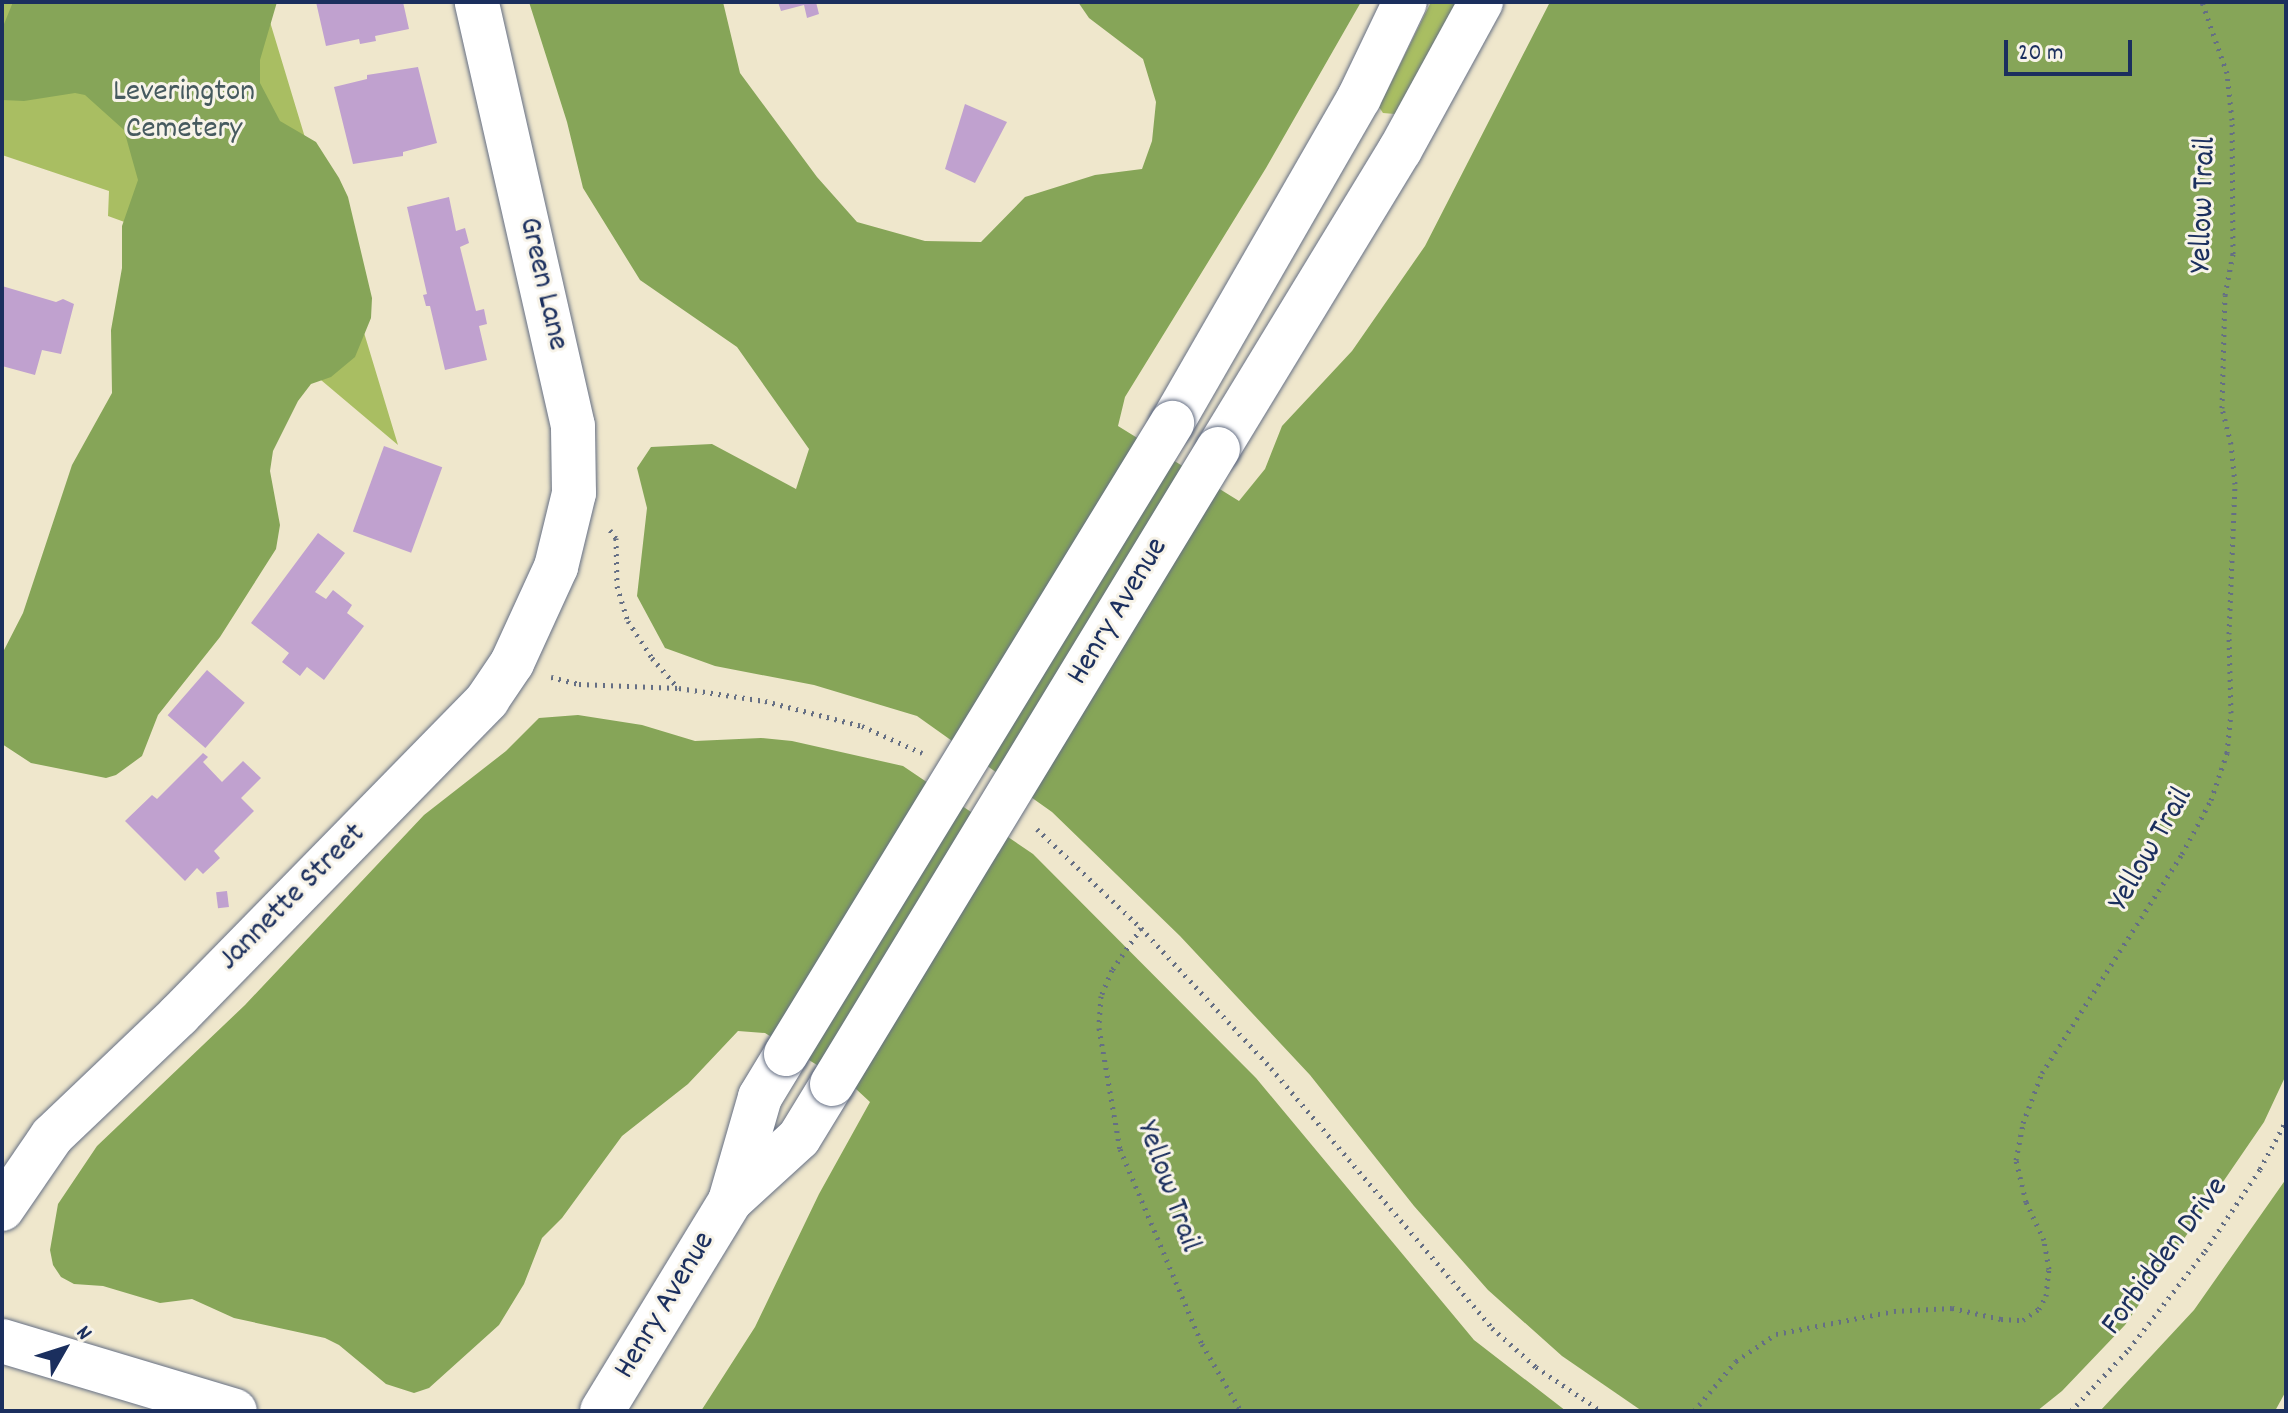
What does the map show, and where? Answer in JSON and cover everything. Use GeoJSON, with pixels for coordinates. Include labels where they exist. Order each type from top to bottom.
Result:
{"type":"FeatureCollection","features":[{"type":"Feature","properties":{"kind":"main road","name":"Green Lane"},"geometry":{"type":"LineString","coordinates":[[477,2],[573,426],[575,460],[572,507],[556,567]]}},
{"type":"Feature","properties":{"kind":"main road","name":"Henry Avenue"},"geometry":{"type":"LineString","coordinates":[[602,1411],[730,1201],[760,1097],[1186,400],[1359,98],[1405,2]]}},
{"type":"Feature","properties":{"kind":"main road","name":"Henry Avenue"},"geometry":{"type":"LineString","coordinates":[[730,1201],[799,1138],[1400,150],[1481,2]]}},
{"type":"Feature","properties":{"kind":"main road","name":"Jannette Street"},"geometry":{"type":"LineString","coordinates":[[2,1209],[52,1136],[179,1015],[487,700],[512,663],[556,567]]}},
{"type":"Feature","properties":{"kind":"main road"},"geometry":{"type":"LineString","coordinates":[[2,1341],[235,1411]]}},
{"type":"Feature","properties":{"kind":"path","name":"Yellow Trail"},"geometry":{"type":"LineString","coordinates":[[1694,1411],[1736,1361],[1751,1347],[1776,1334],[1894,1311],[1952,1308],[2001,1319],[2023,1320],[2039,1309],[2046,1296],[2049,1269],[2044,1240],[2026,1202],[2016,1160],[2023,1123],[2042,1073],[2182,854],[2211,800],[2227,753],[2231,713],[2229,634],[2235,484],[2231,444],[2222,408],[2225,295],[2233,254],[2232,120],[2227,73],[2202,2]]}},
{"type":"Feature","properties":{"kind":"path"},"geometry":{"type":"LineString","coordinates":[[572,507],[604,522],[616,538],[617,586],[628,621],[652,658],[679,688]]}},
{"type":"Feature","properties":{"kind":"path"},"geometry":{"type":"LineString","coordinates":[[556,678],[579,684],[679,688],[765,701],[862,726],[929,757]]}},
{"type":"Feature","properties":{"kind":"path"},"geometry":{"type":"LineString","coordinates":[[1025,819],[1079,866],[1141,928],[1271,1068],[1492,1328],[1536,1367],[1601,1411]]}},
{"type":"Feature","properties":{"kind":"path","name":"Yellow Trail"},"geometry":{"type":"LineString","coordinates":[[1141,928],[1112,970],[1101,996],[1099,1028],[1120,1149],[1202,1344],[1241,1411]]}},
{"type":"Feature","properties":{"kind":"path","name":"Forbidden Drive"},"geometry":{"type":"LineString","coordinates":[[2071,1411],[2129,1349],[2205,1251],[2260,1169],[2286,1121]]}},
{"type":"Feature","properties":{"kind":"green space","name":"Leverington Cemetery"},"geometry":{"type":"Polygon","coordinates":[[[2,2],[264,2],[398,445],[141,228],[108,216],[109,191],[2,155],[2,2]]]}},
{"type":"Feature","properties":{"kind":"green space"},"geometry":{"type":"Polygon","coordinates":[[[13,2],[277,2],[260,60],[260,83],[280,121],[316,142],[339,178],[348,197],[372,298],[371,318],[355,357],[331,377],[311,384],[298,401],[273,451],[270,471],[280,525],[276,549],[220,637],[158,715],[142,756],[116,775],[106,778],[31,763],[2,744],[2,654],[23,613],[72,465],[112,393],[111,330],[122,268],[122,226],[138,180],[124,130],[85,95],[75,93],[24,101],[2,100],[2,29],[13,2]]]}},
{"type":"Feature","properties":{"kind":"green space"},"geometry":{"type":"Polygon","coordinates":[[[529,2],[723,2],[740,73],[817,177],[857,222],[925,241],[981,242],[1025,197],[1095,175],[1142,169],[1152,141],[1156,102],[1143,59],[1089,18],[1078,2],[1361,2],[1266,168],[1125,397],[1118,426],[1239,501],[1265,469],[1282,426],[1352,351],[1425,246],[1550,2],[2286,2],[2286,1075],[2264,1122],[2125,1325],[2062,1391],[2037,1411],[1642,1411],[1562,1356],[1488,1290],[1414,1206],[1310,1075],[1180,936],[1052,812],[917,716],[814,685],[715,666],[665,648],[637,596],[647,508],[637,468],[651,447],[712,444],[796,489],[809,449],[737,347],[640,280],[583,188],[567,122],[529,2]]]}},
{"type":"Feature","properties":{"kind":"green space"},"geometry":{"type":"Polygon","coordinates":[[[1431,2],[1456,2],[1395,114],[1383,113],[1379,107],[1431,2]]]}},
{"type":"Feature","properties":{"kind":"green space"},"geometry":{"type":"Polygon","coordinates":[[[578,715],[642,725],[695,741],[761,738],[792,741],[903,766],[1033,854],[1256,1078],[1474,1340],[1566,1411],[701,1411],[755,1327],[819,1194],[870,1102],[856,1089],[765,1033],[738,1031],[688,1084],[622,1136],[562,1218],[542,1238],[524,1284],[499,1325],[429,1388],[414,1393],[386,1384],[339,1345],[325,1338],[234,1318],[192,1299],[160,1303],[103,1286],[74,1284],[61,1277],[53,1265],[50,1250],[58,1204],[97,1146],[245,1005],[424,815],[506,751],[539,718],[578,715]]]}},
{"type":"Feature","properties":{"kind":"green space"},"geometry":{"type":"Polygon","coordinates":[[[2286,1179],[2286,1391],[2275,1411],[2100,1411],[2194,1310],[2286,1179]]]}},
{"type":"Feature","properties":{"kind":"building"},"geometry":{"type":"Polygon","coordinates":[[[316,2],[403,2],[409,29],[375,36],[376,41],[360,44],[359,39],[326,46],[316,2]]]}},
{"type":"Feature","properties":{"kind":"building"},"geometry":{"type":"Polygon","coordinates":[[[778,2],[816,2],[819,14],[807,18],[804,5],[781,11],[778,2]]]}},
{"type":"Feature","properties":{"kind":"building"},"geometry":{"type":"Polygon","coordinates":[[[418,67],[437,143],[403,152],[403,156],[353,164],[334,87],[367,79],[367,75],[418,67]]]}},
{"type":"Feature","properties":{"kind":"building"},"geometry":{"type":"Polygon","coordinates":[[[965,104],[1007,122],[975,183],[945,169],[965,104]]]}},
{"type":"Feature","properties":{"kind":"building"},"geometry":{"type":"Polygon","coordinates":[[[449,197],[456,231],[465,228],[469,243],[460,247],[476,311],[484,309],[487,324],[479,326],[487,360],[445,370],[430,306],[426,306],[423,295],[427,294],[407,207],[449,197]]]}},
{"type":"Feature","properties":{"kind":"building"},"geometry":{"type":"Polygon","coordinates":[[[2,286],[56,302],[63,299],[74,304],[61,354],[42,350],[35,375],[2,366],[2,286]]]}},
{"type":"Feature","properties":{"kind":"building"},"geometry":{"type":"Polygon","coordinates":[[[384,446],[442,467],[411,553],[353,532],[384,446]]]}},
{"type":"Feature","properties":{"kind":"building"},"geometry":{"type":"Polygon","coordinates":[[[318,533],[345,553],[315,592],[326,599],[333,590],[352,605],[347,613],[364,626],[324,680],[307,667],[300,676],[282,662],[289,653],[251,623],[318,533]]]}},
{"type":"Feature","properties":{"kind":"building"},"geometry":{"type":"Polygon","coordinates":[[[207,670],[245,703],[205,748],[168,715],[207,670]]]}},
{"type":"Feature","properties":{"kind":"building"},"geometry":{"type":"Polygon","coordinates":[[[203,753],[208,757],[203,762],[222,782],[243,761],[261,778],[241,798],[254,811],[214,851],[220,858],[203,874],[197,868],[185,881],[125,821],[152,795],[157,799],[203,753]]]}},
{"type":"Feature","properties":{"kind":"building"},"geometry":{"type":"Polygon","coordinates":[[[227,891],[229,907],[218,908],[216,892],[227,891]]]}}]}
